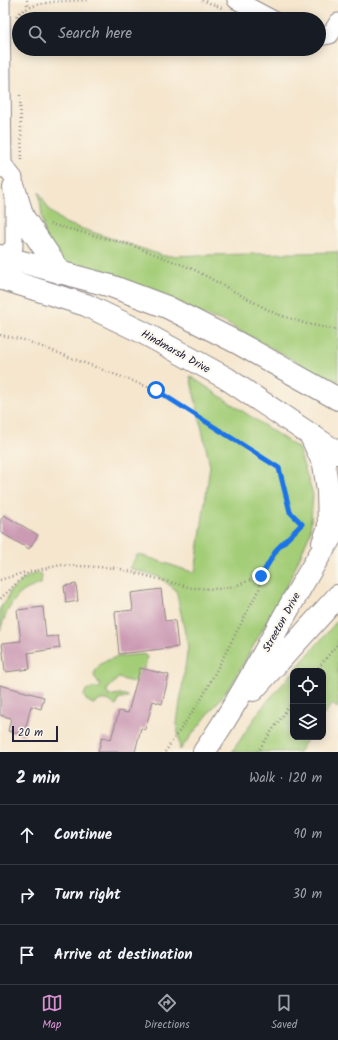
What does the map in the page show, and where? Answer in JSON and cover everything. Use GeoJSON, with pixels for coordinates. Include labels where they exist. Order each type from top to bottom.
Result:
{"type":"FeatureCollection","features":[{"type":"Feature","properties":{"kind":"main road"},"geometry":{"type":"LineString","coordinates":[[18,178],[23,217],[61,273]]}},
{"type":"Feature","properties":{"kind":"main road"},"geometry":{"type":"LineString","coordinates":[[1,256],[111,286],[166,307],[238,343],[337,398]]}},
{"type":"Feature","properties":{"kind":"main road","name":"Hindmarsh Drive"},"geometry":{"type":"LineString","coordinates":[[0,278],[86,305],[142,332],[226,378],[338,453]]}},
{"type":"Feature","properties":{"kind":"main road"},"geometry":{"type":"LineString","coordinates":[[310,434],[324,464],[328,491],[329,527],[317,557]]}},
{"type":"Feature","properties":{"kind":"main road","name":"Streeton Drive"},"geometry":{"type":"LineString","coordinates":[[204,752],[227,718],[317,557],[338,526]]}},
{"type":"Feature","properties":{"kind":"main road","name":"Streeton Drive"},"geometry":{"type":"LineString","coordinates":[[227,718],[338,596]]}},
{"type":"Feature","properties":{"kind":"street"},"geometry":{"type":"LineString","coordinates":[[1,0],[2,166],[14,178],[18,178],[14,247],[1,256],[8,269],[64,291],[86,305]]}},
{"type":"Feature","properties":{"kind":"street"},"geometry":{"type":"LineString","coordinates":[[236,0],[259,12]]}},
{"type":"Feature","properties":{"kind":"street"},"geometry":{"type":"LineString","coordinates":[[326,36],[330,35],[338,22]]}},
{"type":"Feature","properties":{"kind":"path"},"geometry":{"type":"LineString","coordinates":[[27,0],[27,6]]}},
{"type":"Feature","properties":{"kind":"path"},"geometry":{"type":"LineString","coordinates":[[20,12],[27,6],[36,3],[89,0]]}},
{"type":"Feature","properties":{"kind":"path"},"geometry":{"type":"LineString","coordinates":[[18,178],[20,89]]}},
{"type":"Feature","properties":{"kind":"path"},"geometry":{"type":"LineString","coordinates":[[46,222],[131,245],[194,269],[274,313],[307,324],[338,330]]}},
{"type":"Feature","properties":{"kind":"path"},"geometry":{"type":"LineString","coordinates":[[0,335],[24,340],[156,390],[279,468],[290,512],[302,524],[277,549],[261,576],[259,589],[202,698],[165,752]]}},
{"type":"Feature","properties":{"kind":"path"},"geometry":{"type":"LineString","coordinates":[[0,580],[61,565],[117,568],[192,588],[218,589],[235,586],[261,576]]}},
{"type":"Feature","properties":{"kind":"path"},"geometry":{"type":"LineString","coordinates":[[0,599],[28,572]]}},
{"type":"Feature","properties":{"kind":"path"},"geometry":{"type":"LineString","coordinates":[[318,668],[338,643]]}},
{"type":"Feature","properties":{"kind":"path"},"geometry":{"type":"LineString","coordinates":[[257,752],[291,704]]}},
{"type":"Feature","properties":{"kind":"green space"},"geometry":{"type":"Polygon","coordinates":[[[39,192],[50,211],[65,223],[164,256],[338,252],[338,385],[224,322],[47,257],[39,192]]]}},
{"type":"Feature","properties":{"kind":"green space"},"geometry":{"type":"Polygon","coordinates":[[[190,376],[298,448],[313,494],[310,533],[288,584],[232,684],[180,750],[177,723],[188,647],[176,590],[159,577],[129,568],[138,554],[195,573],[210,466],[190,376]]]}},
{"type":"Feature","properties":{"kind":"green space"},"geometry":{"type":"Polygon","coordinates":[[[37,572],[42,576],[41,583],[24,591],[15,599],[6,615],[0,631],[0,608],[7,600],[10,591],[24,579],[37,572]]]}},
{"type":"Feature","properties":{"kind":"green space"},"geometry":{"type":"Polygon","coordinates":[[[338,620],[338,708],[332,704],[326,712],[326,668],[297,668],[338,620]]]}},
{"type":"Feature","properties":{"kind":"green space"},"geometry":{"type":"Polygon","coordinates":[[[144,654],[147,657],[146,664],[136,683],[118,678],[107,690],[108,696],[120,694],[128,696],[127,698],[119,698],[117,705],[115,706],[107,700],[102,700],[93,704],[86,700],[84,695],[86,690],[99,688],[101,686],[94,676],[96,669],[101,664],[107,660],[122,656],[144,654]]]}},
{"type":"Feature","properties":{"kind":"green space"},"geometry":{"type":"Polygon","coordinates":[[[290,675],[290,740],[307,740],[299,752],[232,752],[260,710],[290,675]]]}},
{"type":"Feature","properties":{"kind":"building"},"geometry":{"type":"Polygon","coordinates":[[[4,515],[38,535],[29,549],[0,532],[0,521],[4,515]]]}},
{"type":"Feature","properties":{"kind":"building"},"geometry":{"type":"Polygon","coordinates":[[[76,584],[78,601],[66,603],[64,586],[76,584]]]}},
{"type":"Feature","properties":{"kind":"building"},"geometry":{"type":"Polygon","coordinates":[[[161,589],[165,621],[175,620],[178,647],[119,654],[115,612],[133,610],[131,593],[161,589]]]}},
{"type":"Feature","properties":{"kind":"building"},"geometry":{"type":"Polygon","coordinates":[[[43,607],[46,637],[58,636],[60,648],[28,653],[30,669],[5,672],[2,643],[21,641],[17,610],[43,607]]]}},
{"type":"Feature","properties":{"kind":"building"},"geometry":{"type":"Polygon","coordinates":[[[140,668],[169,675],[162,704],[153,701],[145,730],[141,728],[135,752],[98,752],[102,737],[111,739],[119,711],[128,713],[140,668]]]}},
{"type":"Feature","properties":{"kind":"building"},"geometry":{"type":"Polygon","coordinates":[[[0,685],[44,697],[41,709],[31,706],[24,735],[8,731],[11,718],[0,715],[0,685]]]}},
{"type":"Feature","properties":{"kind":"route"},"geometry":{"type":"LineString","coordinates":[[156,390],[279,468],[290,512],[302,524],[285,539],[277,549],[261,576]]}}]}
